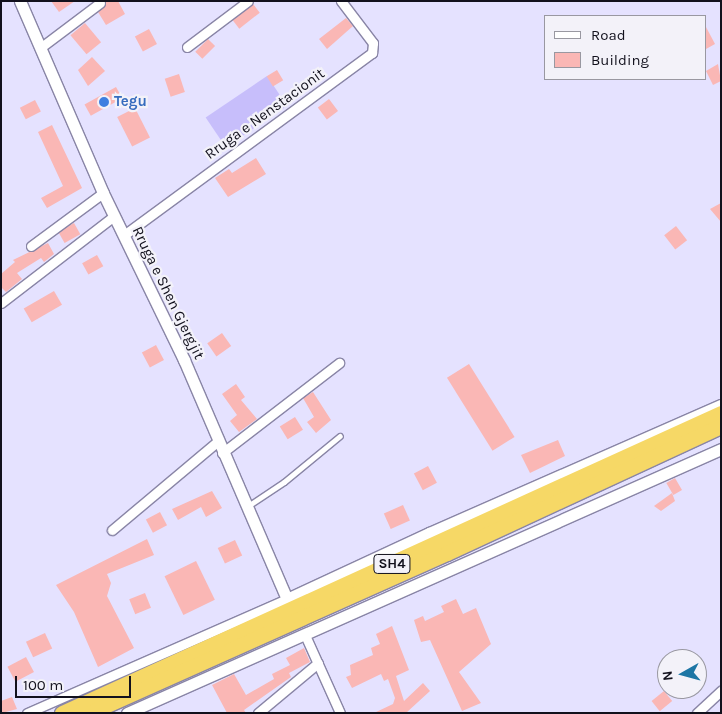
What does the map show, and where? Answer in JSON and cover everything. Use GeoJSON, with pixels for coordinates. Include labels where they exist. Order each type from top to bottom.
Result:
{"type":"FeatureCollection","features":[{"type":"Feature","properties":{"kind":"highway","name":"SH4"},"geometry":{"type":"LineString","coordinates":[[62,713],[721,413]]}},
{"type":"Feature","properties":{"kind":"highway","name":"SH4"},"geometry":{"type":"LineString","coordinates":[[89,713],[447,553],[721,426]]}},
{"type":"Feature","properties":{"kind":"street","name":"Rruga e Shen Gjergjit"},"geometry":{"type":"LineString","coordinates":[[20,1],[103,193],[184,360],[217,442],[287,599]]}},
{"type":"Feature","properties":{"kind":"street"},"geometry":{"type":"LineString","coordinates":[[187,46],[248,1]]}},
{"type":"Feature","properties":{"kind":"street","name":"Rruga e Nenstacionit"},"geometry":{"type":"LineString","coordinates":[[124,235],[372,53],[372,43],[341,1]]}},
{"type":"Feature","properties":{"kind":"street"},"geometry":{"type":"LineString","coordinates":[[40,48],[100,2]]}},
{"type":"Feature","properties":{"kind":"street"},"geometry":{"type":"LineString","coordinates":[[31,246],[103,193]]}},
{"type":"Feature","properties":{"kind":"street"},"geometry":{"type":"LineString","coordinates":[[1,303],[114,216]]}},
{"type":"Feature","properties":{"kind":"street"},"geometry":{"type":"LineString","coordinates":[[222,453],[339,363]]}},
{"type":"Feature","properties":{"kind":"street"},"geometry":{"type":"LineString","coordinates":[[27,713],[721,405]]}},
{"type":"Feature","properties":{"kind":"street"},"geometry":{"type":"LineString","coordinates":[[112,530],[217,442]]}},
{"type":"Feature","properties":{"kind":"street"},"geometry":{"type":"LineString","coordinates":[[127,713],[307,639],[721,449]]}},
{"type":"Feature","properties":{"kind":"street"},"geometry":{"type":"LineString","coordinates":[[307,639],[340,713]]}},
{"type":"Feature","properties":{"kind":"street"},"geometry":{"type":"LineString","coordinates":[[258,713],[318,663]]}},
{"type":"Feature","properties":{"kind":"street"},"geometry":{"type":"LineString","coordinates":[[697,713],[721,691]]}},
{"type":"Feature","properties":{"kind":"lane"},"geometry":{"type":"LineString","coordinates":[[246,507],[284,482],[340,436]]}},
{"type":"Feature","properties":{"kind":"shaded area"},"geometry":{"type":"Polygon","coordinates":[[[267,76],[287,106],[226,147],[206,117],[267,76]]]}},
{"type":"Feature","properties":{"kind":"building"},"geometry":{"type":"Polygon","coordinates":[[[51,1],[75,1],[59,12],[51,1]]]}},
{"type":"Feature","properties":{"kind":"building"},"geometry":{"type":"Polygon","coordinates":[[[106,1],[118,1],[125,14],[106,25],[98,12],[106,1]]]}},
{"type":"Feature","properties":{"kind":"building"},"geometry":{"type":"Polygon","coordinates":[[[253,4],[260,13],[239,29],[233,20],[253,4]]]}},
{"type":"Feature","properties":{"kind":"building"},"geometry":{"type":"Polygon","coordinates":[[[346,18],[353,26],[327,49],[319,39],[346,18]]]}},
{"type":"Feature","properties":{"kind":"building"},"geometry":{"type":"Polygon","coordinates":[[[85,23],[101,42],[87,54],[70,35],[85,23]]]}},
{"type":"Feature","properties":{"kind":"building"},"geometry":{"type":"Polygon","coordinates":[[[149,29],[157,44],[143,52],[135,37],[149,29]]]}},
{"type":"Feature","properties":{"kind":"building"},"geometry":{"type":"Polygon","coordinates":[[[707,29],[715,44],[707,48],[707,29]]]}},
{"type":"Feature","properties":{"kind":"building"},"geometry":{"type":"Polygon","coordinates":[[[208,39],[215,46],[202,59],[195,52],[208,39]]]}},
{"type":"Feature","properties":{"kind":"building"},"geometry":{"type":"Polygon","coordinates":[[[92,57],[105,71],[88,86],[78,70],[92,57]]]}},
{"type":"Feature","properties":{"kind":"building"},"geometry":{"type":"Polygon","coordinates":[[[718,64],[721,81],[713,85],[707,70],[718,64]]]}},
{"type":"Feature","properties":{"kind":"building"},"geometry":{"type":"Polygon","coordinates":[[[277,70],[283,80],[273,86],[267,76],[277,70]]]}},
{"type":"Feature","properties":{"kind":"building"},"geometry":{"type":"Polygon","coordinates":[[[179,74],[185,92],[171,97],[165,79],[179,74]]]}},
{"type":"Feature","properties":{"kind":"building","name":"Tegu"},"geometry":{"type":"Polygon","coordinates":[[[116,87],[122,98],[91,116],[85,104],[116,87]]]}},
{"type":"Feature","properties":{"kind":"building"},"geometry":{"type":"Polygon","coordinates":[[[329,99],[338,111],[327,119],[318,107],[329,99]]]}},
{"type":"Feature","properties":{"kind":"building"},"geometry":{"type":"Polygon","coordinates":[[[35,100],[41,112],[26,119],[20,108],[35,100]]]}},
{"type":"Feature","properties":{"kind":"building"},"geometry":{"type":"Polygon","coordinates":[[[135,108],[150,137],[132,146],[117,117],[135,108]]]}},
{"type":"Feature","properties":{"kind":"building"},"geometry":{"type":"Polygon","coordinates":[[[52,125],[82,188],[47,208],[41,198],[63,186],[38,132],[52,125]]]}},
{"type":"Feature","properties":{"kind":"building"},"geometry":{"type":"Polygon","coordinates":[[[256,158],[266,174],[228,197],[215,178],[229,169],[232,173],[256,158]]]}},
{"type":"Feature","properties":{"kind":"building"},"geometry":{"type":"Polygon","coordinates":[[[721,203],[721,222],[710,209],[721,203]]]}},
{"type":"Feature","properties":{"kind":"building"},"geometry":{"type":"Polygon","coordinates":[[[74,223],[80,234],[65,243],[58,232],[74,223]]]}},
{"type":"Feature","properties":{"kind":"building"},"geometry":{"type":"Polygon","coordinates":[[[676,226],[687,240],[675,249],[664,235],[676,226]]]}},
{"type":"Feature","properties":{"kind":"building"},"geometry":{"type":"Polygon","coordinates":[[[48,243],[54,254],[44,262],[41,258],[17,273],[22,279],[6,292],[1,287],[1,274],[15,262],[13,260],[48,243]]]}},
{"type":"Feature","properties":{"kind":"building"},"geometry":{"type":"Polygon","coordinates":[[[97,255],[103,266],[88,275],[82,263],[97,255]]]}},
{"type":"Feature","properties":{"kind":"building"},"geometry":{"type":"Polygon","coordinates":[[[54,291],[62,305],[32,322],[24,308],[54,291]]]}},
{"type":"Feature","properties":{"kind":"building"},"geometry":{"type":"Polygon","coordinates":[[[222,333],[231,346],[216,356],[207,343],[222,333]]]}},
{"type":"Feature","properties":{"kind":"building"},"geometry":{"type":"Polygon","coordinates":[[[156,345],[164,360],[150,368],[142,353],[156,345]]]}},
{"type":"Feature","properties":{"kind":"building"},"geometry":{"type":"Polygon","coordinates":[[[469,364],[515,437],[493,451],[447,378],[469,364]]]}},
{"type":"Feature","properties":{"kind":"building"},"geometry":{"type":"Polygon","coordinates":[[[236,384],[245,397],[241,400],[257,419],[239,432],[230,421],[237,415],[222,394],[236,384]]]}},
{"type":"Feature","properties":{"kind":"building"},"geometry":{"type":"Polygon","coordinates":[[[313,392],[331,420],[316,433],[307,422],[314,417],[303,398],[313,392]]]}},
{"type":"Feature","properties":{"kind":"building"},"geometry":{"type":"Polygon","coordinates":[[[295,417],[303,430],[288,439],[280,427],[295,417]]]}},
{"type":"Feature","properties":{"kind":"building"},"geometry":{"type":"Polygon","coordinates":[[[558,440],[565,456],[530,473],[521,455],[558,440]]]}},
{"type":"Feature","properties":{"kind":"building"},"geometry":{"type":"Polygon","coordinates":[[[428,466],[437,483],[423,490],[414,474],[428,466]]]}},
{"type":"Feature","properties":{"kind":"building"},"geometry":{"type":"Polygon","coordinates":[[[675,478],[682,490],[673,495],[666,483],[675,478]]]}},
{"type":"Feature","properties":{"kind":"building"},"geometry":{"type":"Polygon","coordinates":[[[212,491],[222,508],[206,517],[201,507],[178,520],[172,509],[212,491]]]}},
{"type":"Feature","properties":{"kind":"building"},"geometry":{"type":"Polygon","coordinates":[[[672,493],[675,501],[661,511],[654,506],[672,493]]]}},
{"type":"Feature","properties":{"kind":"building"},"geometry":{"type":"Polygon","coordinates":[[[403,505],[410,521],[391,529],[384,514],[403,505]]]}},
{"type":"Feature","properties":{"kind":"building"},"geometry":{"type":"Polygon","coordinates":[[[160,512],[167,525],[153,533],[146,520],[160,512]]]}},
{"type":"Feature","properties":{"kind":"building"},"geometry":{"type":"Polygon","coordinates":[[[147,539],[154,555],[107,574],[111,583],[107,596],[134,648],[98,667],[74,612],[56,585],[147,539]]]}},
{"type":"Feature","properties":{"kind":"building"},"geometry":{"type":"Polygon","coordinates":[[[235,540],[242,555],[225,563],[218,548],[235,540]]]}},
{"type":"Feature","properties":{"kind":"building"},"geometry":{"type":"Polygon","coordinates":[[[196,561],[215,600],[183,615],[165,576],[196,561]]]}},
{"type":"Feature","properties":{"kind":"building"},"geometry":{"type":"Polygon","coordinates":[[[145,593],[151,608],[135,614],[129,599],[145,593]]]}},
{"type":"Feature","properties":{"kind":"building"},"geometry":{"type":"Polygon","coordinates":[[[456,599],[463,614],[476,608],[491,644],[459,672],[481,703],[462,711],[430,640],[421,642],[414,620],[423,616],[425,621],[444,612],[441,606],[456,599]]]}},
{"type":"Feature","properties":{"kind":"building"},"geometry":{"type":"Polygon","coordinates":[[[392,626],[409,670],[396,676],[404,701],[423,683],[430,691],[406,713],[374,713],[393,704],[395,698],[388,679],[384,681],[381,674],[352,688],[346,677],[351,675],[350,665],[373,655],[371,648],[380,644],[376,634],[392,626]]]}},
{"type":"Feature","properties":{"kind":"building"},"geometry":{"type":"Polygon","coordinates":[[[45,633],[52,648],[33,657],[26,642],[45,633]]]}},
{"type":"Feature","properties":{"kind":"building"},"geometry":{"type":"Polygon","coordinates":[[[304,648],[310,662],[289,673],[291,677],[244,710],[246,713],[227,713],[212,685],[234,674],[246,695],[274,679],[272,674],[290,665],[286,658],[304,648]]]}},
{"type":"Feature","properties":{"kind":"building"},"geometry":{"type":"Polygon","coordinates":[[[26,657],[34,672],[15,682],[7,667],[26,657]]]}},
{"type":"Feature","properties":{"kind":"building"},"geometry":{"type":"Polygon","coordinates":[[[12,697],[17,709],[2,713],[1,701],[12,697]]]}},
{"type":"Feature","properties":{"kind":"building"},"geometry":{"type":"Polygon","coordinates":[[[657,697],[657,699],[670,699],[672,701],[660,711],[652,701],[657,697]]]}},
{"type":"Feature","properties":{"kind":"place","name":"Tegu"},"geometry":{"type":"Point","coordinates":[104,102]}}]}
